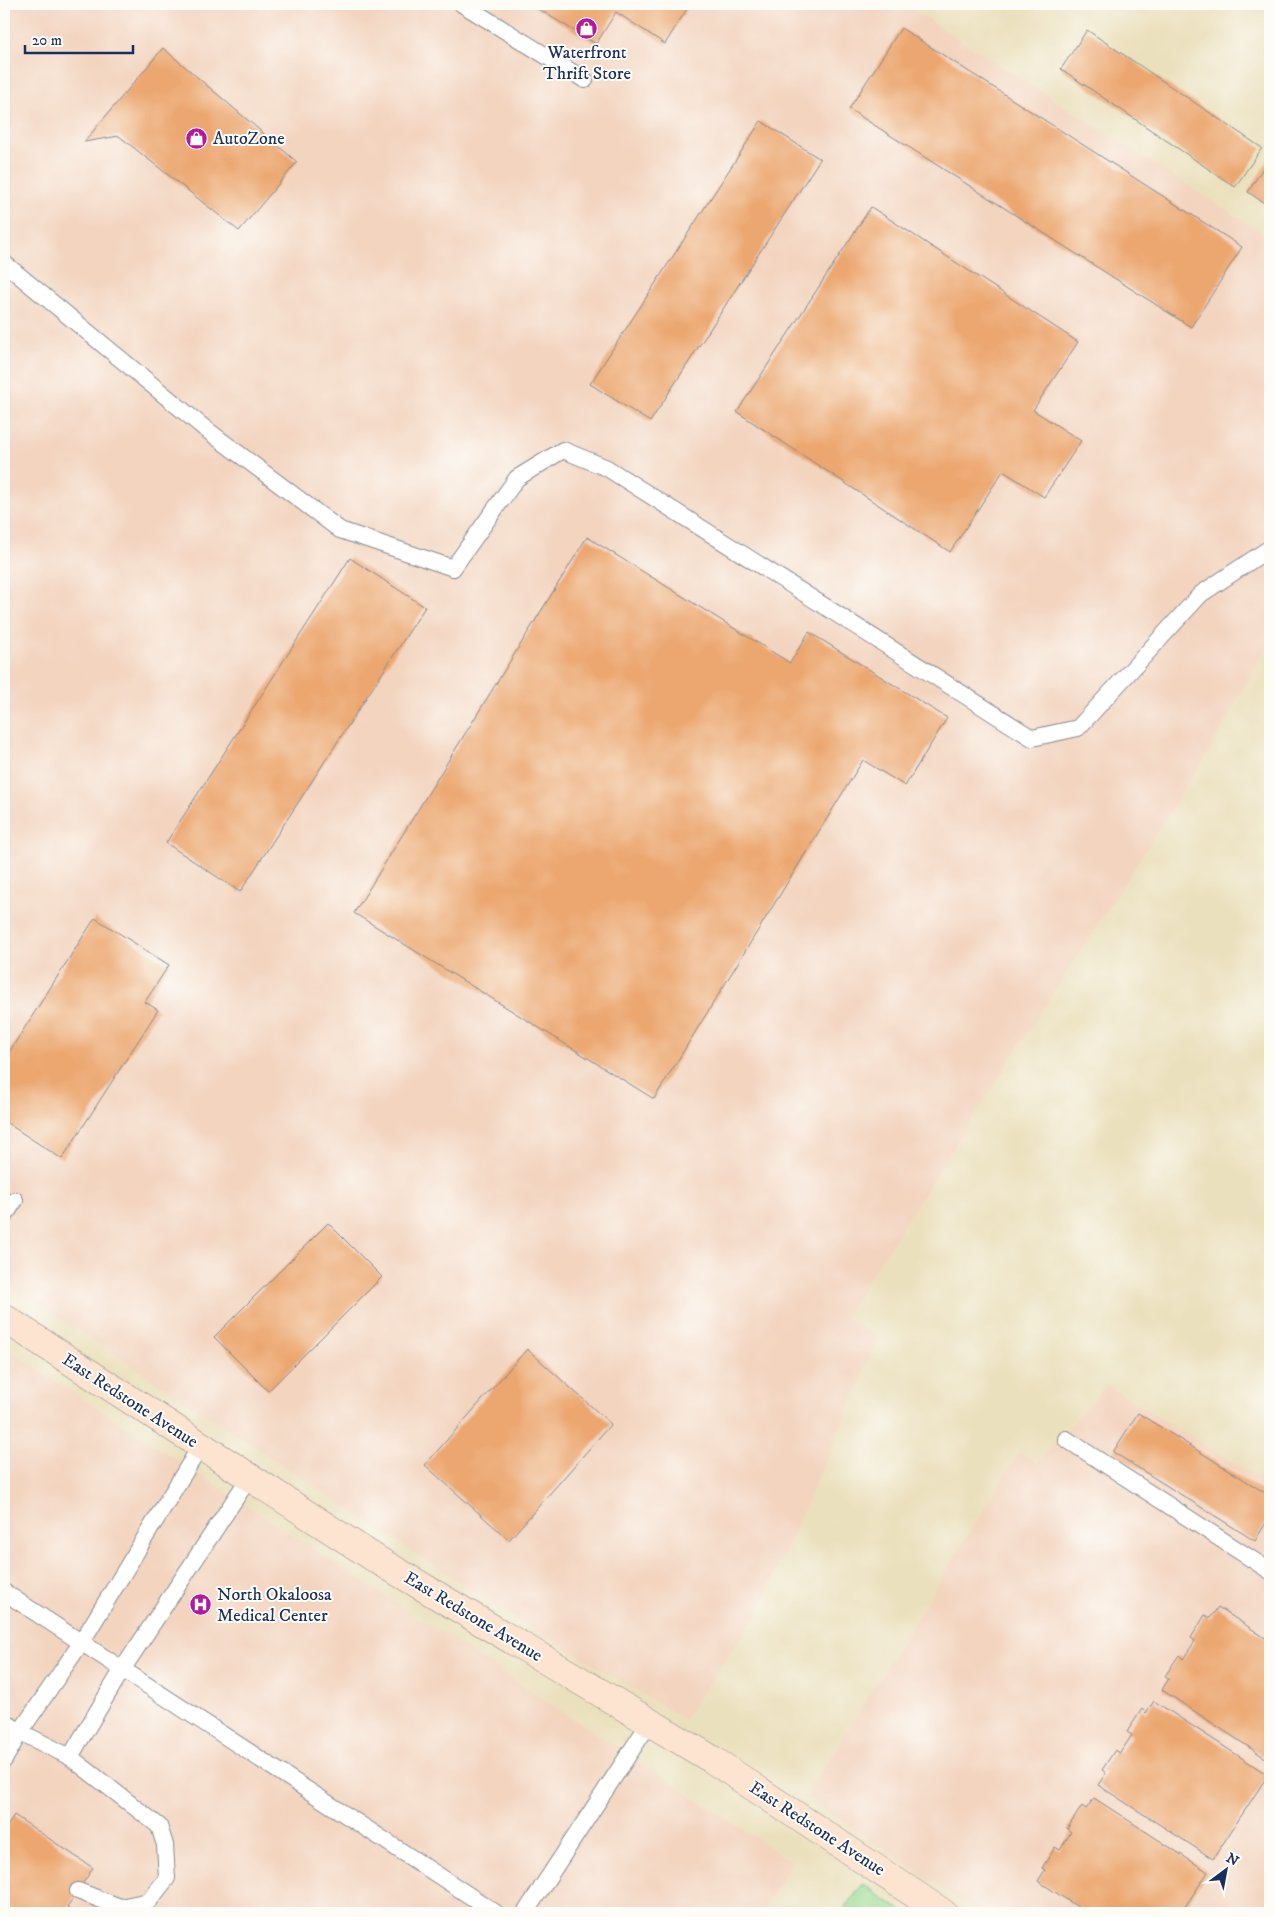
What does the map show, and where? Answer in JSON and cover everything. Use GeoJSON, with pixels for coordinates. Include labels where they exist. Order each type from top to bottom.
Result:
{"type":"FeatureCollection","features":[{"type":"Feature","properties":{"kind":"street","name":"East Redstone Avenue"},"geometry":{"type":"LineString","coordinates":[[4,1318],[200,1447],[376,1559],[713,1760],[943,1913]]}},
{"type":"Feature","properties":{"kind":"lane"},"geometry":{"type":"LineString","coordinates":[[462,4],[585,80]]}},
{"type":"Feature","properties":{"kind":"lane"},"geometry":{"type":"LineString","coordinates":[[4,263],[203,427],[340,530],[453,568],[517,478],[563,450],[606,468],[1032,738],[1078,728],[1201,594],[1270,548]]}},
{"type":"Feature","properties":{"kind":"lane"},"geometry":{"type":"LineString","coordinates":[[4,1217],[14,1200]]}},
{"type":"Feature","properties":{"kind":"lane"},"geometry":{"type":"LineString","coordinates":[[1066,1439],[1270,1571]]}},
{"type":"Feature","properties":{"kind":"lane"},"geometry":{"type":"LineString","coordinates":[[4,1760],[20,1732],[81,1642],[200,1447]]}},
{"type":"Feature","properties":{"kind":"lane"},"geometry":{"type":"LineString","coordinates":[[70,1757],[122,1670],[249,1478]]}},
{"type":"Feature","properties":{"kind":"lane"},"geometry":{"type":"LineString","coordinates":[[4,1592],[496,1913]]}},
{"type":"Feature","properties":{"kind":"lane"},"geometry":{"type":"LineString","coordinates":[[4,1721],[20,1732],[70,1757],[159,1826],[165,1845],[167,1878],[149,1901],[120,1908],[78,1891]]}},
{"type":"Feature","properties":{"kind":"lane"},"geometry":{"type":"LineString","coordinates":[[525,1913],[650,1722]]}},
{"type":"Feature","properties":{"kind":"shaded area"},"geometry":{"type":"Polygon","coordinates":[[[4,4],[904,4],[1270,238],[1270,639],[1208,753],[844,1317],[878,1337],[857,1389],[758,1612],[684,1719],[494,1605],[4,1281],[4,4]]]}},
{"type":"Feature","properties":{"kind":"shaded area","name":"North Okaloosa Medical Center"},"geometry":{"type":"Polygon","coordinates":[[[4,1347],[792,1862],[762,1913],[4,1913],[4,1347]]]}},
{"type":"Feature","properties":{"kind":"shaded area"},"geometry":{"type":"Polygon","coordinates":[[[1107,1385],[1270,1485],[1270,1913],[979,1913],[806,1797],[1019,1453],[1037,1463],[1107,1385]]]}},
{"type":"Feature","properties":{"kind":"green space"},"geometry":{"type":"Polygon","coordinates":[[[863,1884],[905,1913],[841,1913],[863,1884]]]}},
{"type":"Feature","properties":{"kind":"building","name":"Waterfront Thrift Store"},"geometry":{"type":"Polygon","coordinates":[[[530,4],[690,4],[665,44],[616,12],[596,44],[530,4]]]}},
{"type":"Feature","properties":{"kind":"building"},"geometry":{"type":"Polygon","coordinates":[[[901,28],[1242,247],[1191,327],[849,109],[901,28]]]}},
{"type":"Feature","properties":{"kind":"building"},"geometry":{"type":"Polygon","coordinates":[[[1087,30],[1262,148],[1235,187],[1061,69],[1087,30]]]}},
{"type":"Feature","properties":{"kind":"building","name":"AutoZone"},"geometry":{"type":"Polygon","coordinates":[[[163,48],[297,162],[239,231],[119,136],[84,142],[163,48]]]}},
{"type":"Feature","properties":{"kind":"building"},"geometry":{"type":"Polygon","coordinates":[[[761,121],[820,159],[650,422],[590,384],[761,121]]]}},
{"type":"Feature","properties":{"kind":"building"},"geometry":{"type":"Polygon","coordinates":[[[1270,157],[1270,207],[1248,192],[1270,157]]]}},
{"type":"Feature","properties":{"kind":"building"},"geometry":{"type":"Polygon","coordinates":[[[871,207],[1078,342],[1033,410],[1081,441],[1044,497],[1003,471],[950,552],[737,412],[871,207]]]}},
{"type":"Feature","properties":{"kind":"building"},"geometry":{"type":"Polygon","coordinates":[[[587,537],[790,663],[809,632],[947,718],[905,786],[863,760],[654,1099],[354,913],[587,537]]]}},
{"type":"Feature","properties":{"kind":"building"},"geometry":{"type":"Polygon","coordinates":[[[350,558],[425,607],[240,892],[166,843],[350,558]]]}},
{"type":"Feature","properties":{"kind":"building"},"geometry":{"type":"Polygon","coordinates":[[[95,918],[169,965],[145,1002],[158,1010],[62,1159],[4,1121],[4,1060],[95,918]]]}},
{"type":"Feature","properties":{"kind":"building"},"geometry":{"type":"Polygon","coordinates":[[[328,1223],[382,1277],[268,1391],[214,1337],[328,1223]]]}},
{"type":"Feature","properties":{"kind":"building"},"geometry":{"type":"Polygon","coordinates":[[[527,1349],[611,1424],[509,1540],[425,1465],[527,1349]]]}},
{"type":"Feature","properties":{"kind":"building"},"geometry":{"type":"Polygon","coordinates":[[[1138,1413],[1270,1496],[1270,1516],[1255,1541],[1113,1452],[1138,1413]]]}},
{"type":"Feature","properties":{"kind":"building"},"geometry":{"type":"Polygon","coordinates":[[[1218,1607],[1270,1641],[1270,1761],[1162,1690],[1169,1678],[1165,1676],[1179,1655],[1183,1659],[1195,1641],[1191,1638],[1205,1615],[1210,1618],[1218,1607]]]}},
{"type":"Feature","properties":{"kind":"building"},"geometry":{"type":"Polygon","coordinates":[[[1154,1701],[1268,1775],[1213,1859],[1098,1785],[1106,1773],[1102,1770],[1115,1750],[1120,1753],[1132,1735],[1127,1732],[1142,1709],[1146,1713],[1154,1701]]]}},
{"type":"Feature","properties":{"kind":"building"},"geometry":{"type":"Polygon","coordinates":[[[1094,1798],[1208,1872],[1181,1913],[1087,1913],[1038,1881],[1045,1870],[1042,1868],[1055,1847],[1060,1850],[1071,1832],[1067,1829],[1082,1806],[1086,1809],[1094,1798]]]}},
{"type":"Feature","properties":{"kind":"building"},"geometry":{"type":"Polygon","coordinates":[[[14,1815],[93,1868],[67,1908],[75,1913],[4,1913],[4,1832],[14,1815]]]}},
{"type":"Feature","properties":{"kind":"place","name":"Waterfront Thrift Store"},"geometry":{"type":"Point","coordinates":[587,28]}},
{"type":"Feature","properties":{"kind":"place","name":"AutoZone"},"geometry":{"type":"Point","coordinates":[197,139]}},
{"type":"Feature","properties":{"kind":"place","name":"North Okaloosa Medical Center"},"geometry":{"type":"Point","coordinates":[201,1605]}}]}
